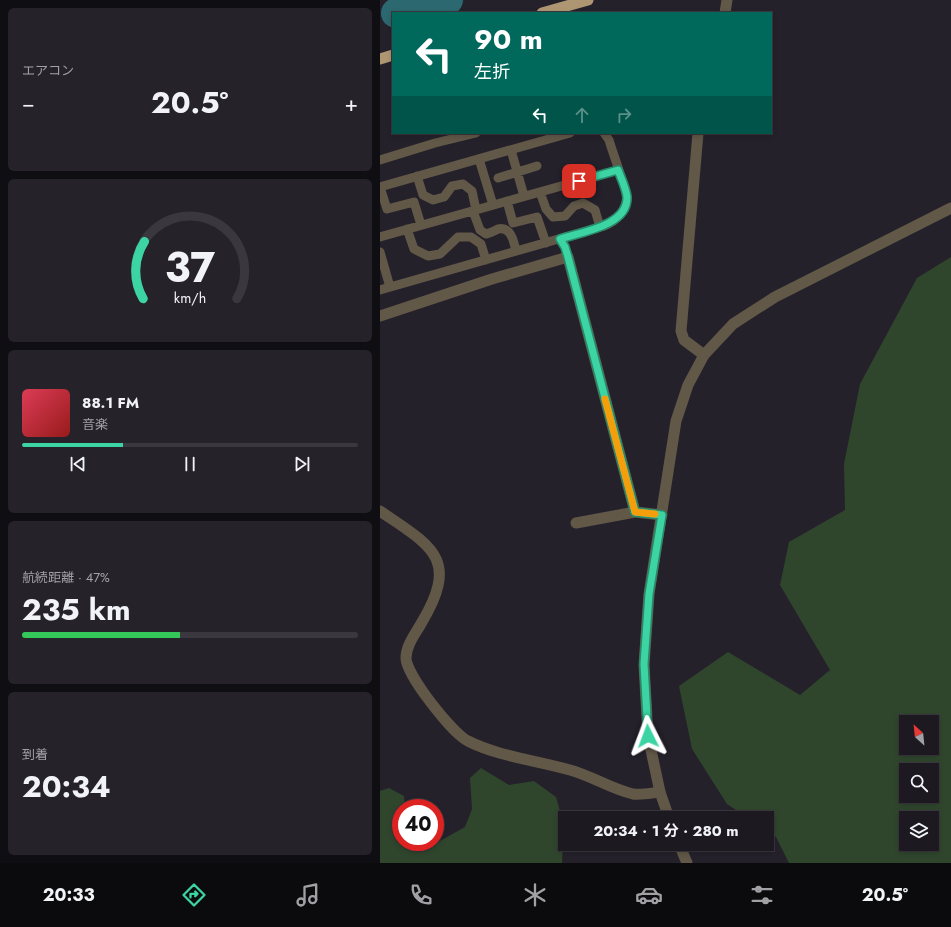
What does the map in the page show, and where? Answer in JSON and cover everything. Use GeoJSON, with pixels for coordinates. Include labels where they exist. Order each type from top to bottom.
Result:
{"type":"FeatureCollection","features":[{"type":"Feature","properties":{"kind":"highway"},"geometry":{"type":"LineString","coordinates":[[546,12],[588,0]]}},
{"type":"Feature","properties":{"kind":"highway"},"geometry":{"type":"LineString","coordinates":[[380,59],[392,55]]}},
{"type":"Feature","properties":{"kind":"street"},"geometry":{"type":"LineString","coordinates":[[725,12],[727,0]]}},
{"type":"Feature","properties":{"kind":"street"},"geometry":{"type":"LineString","coordinates":[[698,134],[681,332],[684,340],[704,355]]}},
{"type":"Feature","properties":{"kind":"street"},"geometry":{"type":"LineString","coordinates":[[667,811],[660,792],[648,736],[644,664],[649,594],[676,421],[688,385],[704,355],[734,324],[775,297],[951,208]]}},
{"type":"Feature","properties":{"kind":"street"},"geometry":{"type":"LineString","coordinates":[[380,316],[492,279],[568,257],[635,512]]}},
{"type":"Feature","properties":{"kind":"street"},"geometry":{"type":"LineString","coordinates":[[380,511],[419,538],[430,548],[438,565],[440,577],[438,590],[432,606],[409,644],[406,658],[411,675],[419,688],[459,735],[476,744],[498,752],[572,770],[604,784],[634,794],[660,792]]}},
{"type":"Feature","properties":{"kind":"street"},"geometry":{"type":"LineString","coordinates":[[576,523],[635,512],[662,515]]}},
{"type":"Feature","properties":{"kind":"street"},"geometry":{"type":"LineString","coordinates":[[682,851],[687,863]]}},
{"type":"Feature","properties":{"kind":"lane"},"geometry":{"type":"LineString","coordinates":[[380,160],[472,134]]}},
{"type":"Feature","properties":{"kind":"lane"},"geometry":{"type":"LineString","coordinates":[[421,225],[414,202],[386,209],[380,187],[567,134]]}},
{"type":"Feature","properties":{"kind":"lane"},"geometry":{"type":"LineString","coordinates":[[380,290],[560,239],[600,227],[614,221],[623,211],[627,197],[609,140],[605,134]]}},
{"type":"Feature","properties":{"kind":"lane"},"geometry":{"type":"LineString","coordinates":[[511,150],[524,196]]}},
{"type":"Feature","properties":{"kind":"lane"},"geometry":{"type":"LineString","coordinates":[[479,159],[493,205]]}},
{"type":"Feature","properties":{"kind":"lane"},"geometry":{"type":"LineString","coordinates":[[498,178],[537,166]]}},
{"type":"Feature","properties":{"kind":"lane"},"geometry":{"type":"LineString","coordinates":[[380,236],[618,170]]}},
{"type":"Feature","properties":{"kind":"lane"},"geometry":{"type":"LineString","coordinates":[[418,176],[423,195],[433,200],[444,197],[452,186],[463,184],[472,192],[480,230],[486,234],[498,229],[505,229],[511,234],[516,251]]}},
{"type":"Feature","properties":{"kind":"lane"},"geometry":{"type":"LineString","coordinates":[[540,192],[546,209],[553,217],[565,216],[574,206],[583,203],[594,210],[600,227]]}},
{"type":"Feature","properties":{"kind":"lane"},"geometry":{"type":"LineString","coordinates":[[507,201],[513,223],[537,217],[546,243]]}},
{"type":"Feature","properties":{"kind":"lane"},"geometry":{"type":"LineString","coordinates":[[407,229],[414,249],[428,256],[440,254],[458,237],[471,237],[482,244],[486,260]]}},
{"type":"Feature","properties":{"kind":"lane"},"geometry":{"type":"LineString","coordinates":[[560,239],[565,247],[568,257]]}},
{"type":"Feature","properties":{"kind":"lane"},"geometry":{"type":"LineString","coordinates":[[380,252],[390,287]]}},
{"type":"Feature","properties":{"kind":"green space"},"geometry":{"type":"Polygon","coordinates":[[[951,257],[951,863],[789,863],[774,836],[774,811],[738,811],[727,804],[692,749],[679,686],[728,652],[800,695],[830,670],[780,585],[789,542],[845,510],[844,464],[860,384],[917,278],[951,257]]]}},
{"type":"Feature","properties":{"kind":"green space"},"geometry":{"type":"Polygon","coordinates":[[[481,768],[509,785],[534,781],[556,797],[560,811],[558,811],[558,851],[563,851],[562,863],[380,863],[380,791],[389,788],[404,796],[404,799],[392,799],[392,851],[444,851],[444,839],[465,827],[472,809],[470,778],[481,768]]]}},
{"type":"Feature","properties":{"kind":"waterway"},"geometry":{"type":"LineString","coordinates":[[400,12],[448,0]]}},
{"type":"Feature","properties":{"kind":"slow traffic"},"geometry":{"type":"LineString","coordinates":[[605,399],[630,499],[635,512],[655,514]]}},
{"type":"Feature","properties":{"kind":"route"},"geometry":{"type":"LineString","coordinates":[[579,181],[618,170],[627,197],[623,211],[614,221],[604,226],[560,239],[565,247],[568,257],[630,499],[635,512],[662,515],[649,594],[644,664],[648,736]]}}]}
